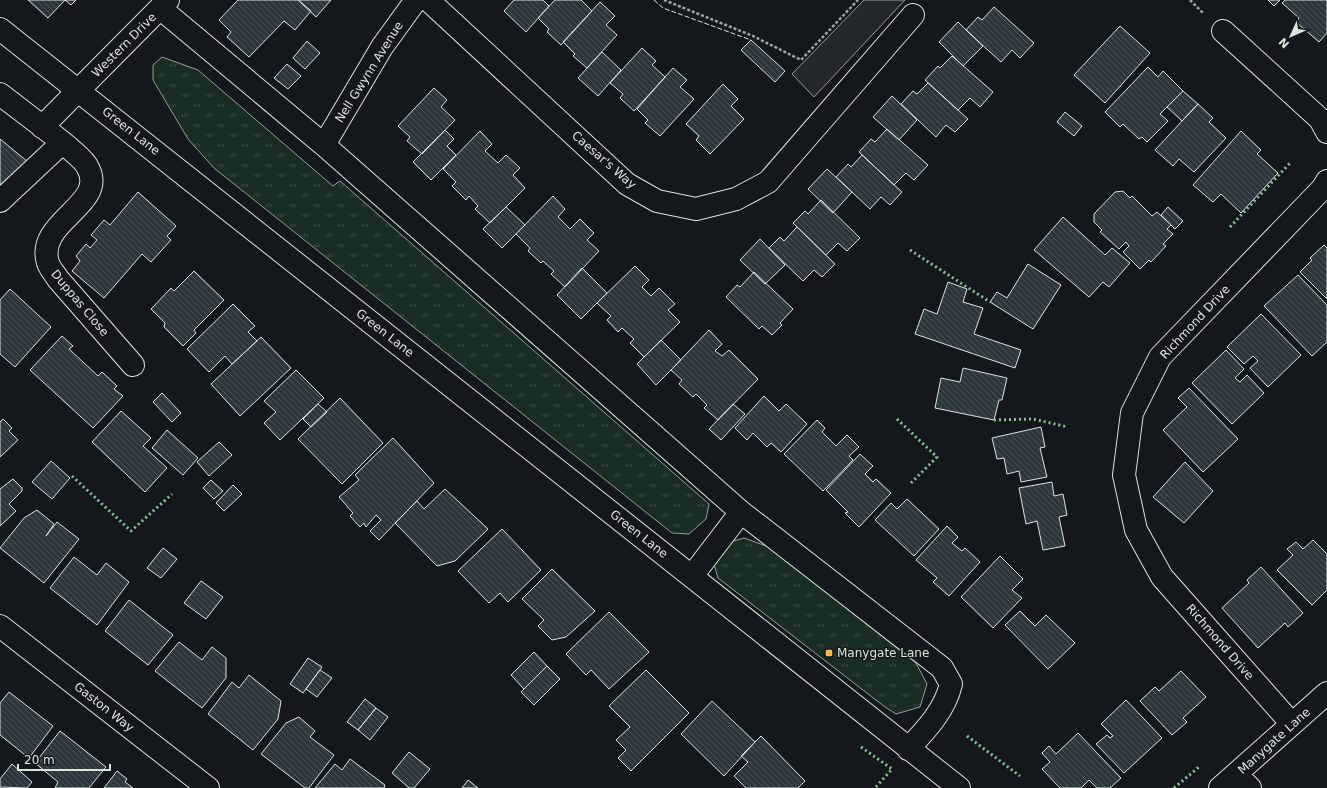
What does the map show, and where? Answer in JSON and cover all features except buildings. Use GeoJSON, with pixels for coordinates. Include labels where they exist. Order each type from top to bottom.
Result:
{"type":"FeatureCollection","features":[{"type":"Feature","properties":{"kind":"street","name":"Nell Gwynn Avenue"},"geometry":{"type":"LineString","coordinates":[[324,145],[382,47],[416,0]]}},
{"type":"Feature","properties":{"kind":"street","name":"Caesar's Way"},"geometry":{"type":"LineString","coordinates":[[428,0],[627,184],[657,201],[696,209],[736,199],[768,182],[913,15]]}},
{"type":"Feature","properties":{"kind":"street"},"geometry":{"type":"LineString","coordinates":[[164,4],[742,512],[942,668],[951,684],[948,697],[923,733],[908,749]]}},
{"type":"Feature","properties":{"kind":"street","name":"Western Drive"},"geometry":{"type":"LineString","coordinates":[[79,90],[164,4]]}},
{"type":"Feature","properties":{"kind":"street","name":"Green Lane"},"geometry":{"type":"LineString","coordinates":[[0,29],[959,788]]}},
{"type":"Feature","properties":{"kind":"street"},"geometry":{"type":"LineString","coordinates":[[1223,31],[1320,119],[1327,132]]}},
{"type":"Feature","properties":{"kind":"street"},"geometry":{"type":"LineString","coordinates":[[0,94],[42,126],[79,90]]}},
{"type":"Feature","properties":{"kind":"street","name":"Duppas Close"},"geometry":{"type":"LineString","coordinates":[[42,126],[81,159],[88,167],[92,178],[90,191],[84,200],[51,234],[46,249],[48,264],[58,279],[134,365]]}},
{"type":"Feature","properties":{"kind":"street"},"geometry":{"type":"LineString","coordinates":[[0,202],[62,142]]}},
{"type":"Feature","properties":{"kind":"street","name":"Richmond Drive"},"geometry":{"type":"LineString","coordinates":[[1292,724],[1162,577],[1136,530],[1124,475],[1132,412],[1160,357],[1322,189],[1327,181]]}},
{"type":"Feature","properties":{"kind":"street"},"geometry":{"type":"LineString","coordinates":[[692,576],[742,512]]}},
{"type":"Feature","properties":{"kind":"street","name":"Gaston Way"},"geometry":{"type":"LineString","coordinates":[[0,626],[208,788]]}},
{"type":"Feature","properties":{"kind":"street","name":"Manygate Lane"},"geometry":{"type":"LineString","coordinates":[[1220,788],[1243,781],[1292,724],[1327,693]]}},
{"type":"Feature","properties":{"kind":"path"},"geometry":{"type":"LineString","coordinates":[[664,0],[753,36],[801,60],[858,0]]}},
{"type":"Feature","properties":{"kind":"green space"},"geometry":{"type":"Polygon","coordinates":[[[162,57],[198,70],[333,186],[340,181],[709,504],[706,519],[689,534],[672,533],[214,168],[188,139],[153,80],[153,65],[162,57]]]}},
{"type":"Feature","properties":{"kind":"green space"},"geometry":{"type":"Polygon","coordinates":[[[744,538],[769,547],[916,663],[927,684],[920,707],[896,714],[885,707],[718,578],[714,564],[727,543],[744,538]]]}},
{"type":"Feature","properties":{"kind":"shaded area"},"geometry":{"type":"Polygon","coordinates":[[[864,0],[905,0],[814,97],[792,74],[864,0]]]}},
{"type":"Feature","properties":{"kind":"hedge"},"geometry":{"type":"LineString","coordinates":[[1230,227],[1291,162]]}},
{"type":"Feature","properties":{"kind":"hedge"},"geometry":{"type":"LineString","coordinates":[[910,250],[990,302]]}},
{"type":"Feature","properties":{"kind":"hedge"},"geometry":{"type":"LineString","coordinates":[[897,419],[937,457],[909,485]]}},
{"type":"Feature","properties":{"kind":"hedge"},"geometry":{"type":"LineString","coordinates":[[994,420],[1033,419],[1068,427]]}},
{"type":"Feature","properties":{"kind":"hedge"},"geometry":{"type":"LineString","coordinates":[[72,476],[131,531],[172,494]]}},
{"type":"Feature","properties":{"kind":"hedge"},"geometry":{"type":"LineString","coordinates":[[967,736],[1020,776]]}},
{"type":"Feature","properties":{"kind":"hedge"},"geometry":{"type":"LineString","coordinates":[[861,747],[892,769],[875,788]]}},
{"type":"Feature","properties":{"kind":"hedge"},"geometry":{"type":"LineString","coordinates":[[1174,788],[1200,766]]}},
{"type":"Feature","properties":{"kind":"fence"},"geometry":{"type":"LineString","coordinates":[[654,0],[663,8],[751,40]]}},
{"type":"Feature","properties":{"kind":"place","name":"Manygate Lane"},"geometry":{"type":"Point","coordinates":[829,653]}}]}
